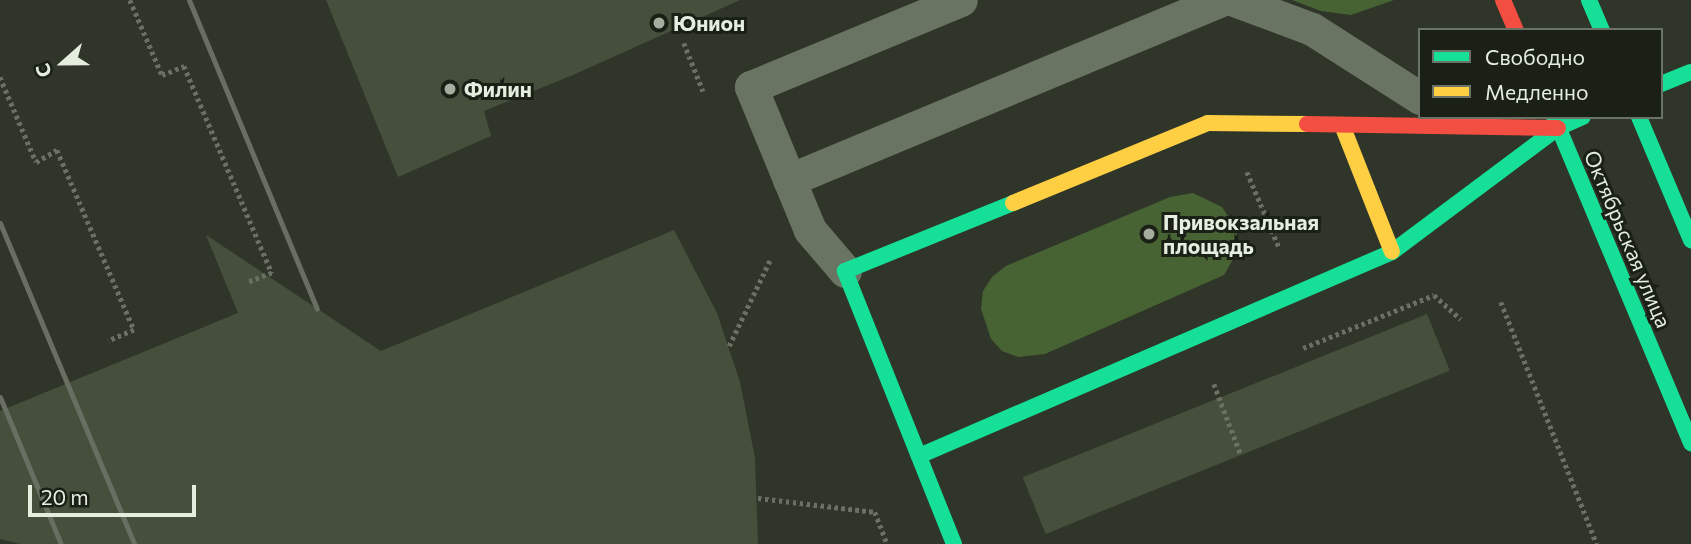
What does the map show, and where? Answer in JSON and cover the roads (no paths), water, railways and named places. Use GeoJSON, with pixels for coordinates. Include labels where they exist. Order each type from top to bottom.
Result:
{"type":"FeatureCollection","features":[{"type":"Feature","properties":{"kind":"street"},"geometry":{"type":"LineString","coordinates":[[1503,0],[1515,28]]}},
{"type":"Feature","properties":{"kind":"street"},"geometry":{"type":"LineString","coordinates":[[1589,0],[1601,28]]}},
{"type":"Feature","properties":{"kind":"street"},"geometry":{"type":"LineString","coordinates":[[1663,83],[1691,72]]}},
{"type":"Feature","properties":{"kind":"street"},"geometry":{"type":"LineString","coordinates":[[1640,119],[1691,240]]}},
{"type":"Feature","properties":{"kind":"street"},"geometry":{"type":"LineString","coordinates":[[954,544],[845,271],[1208,123],[1342,125],[1556,122]]}},
{"type":"Feature","properties":{"kind":"street"},"geometry":{"type":"LineString","coordinates":[[919,457],[1392,251],[1556,122]]}},
{"type":"Feature","properties":{"kind":"street","name":"Октябрьская улица"},"geometry":{"type":"LineString","coordinates":[[1556,122],[1691,443]]}},
{"type":"Feature","properties":{"kind":"street"},"geometry":{"type":"LineString","coordinates":[[1342,125],[1392,251]]}},
{"type":"Feature","properties":{"kind":"lane"},"geometry":{"type":"LineString","coordinates":[[845,271],[810,230],[751,87],[961,0]]}},
{"type":"Feature","properties":{"kind":"lane"},"geometry":{"type":"LineString","coordinates":[[789,180],[1222,0]]}},
{"type":"Feature","properties":{"kind":"lane"},"geometry":{"type":"LineString","coordinates":[[1234,0],[1312,29],[1418,96]]}},
{"type":"Feature","properties":{"kind":"railway"},"geometry":{"type":"LineString","coordinates":[[189,0],[317,309]]}},
{"type":"Feature","properties":{"kind":"railway"},"geometry":{"type":"LineString","coordinates":[[0,223],[134,544]]}},
{"type":"Feature","properties":{"kind":"railway"},"geometry":{"type":"LineString","coordinates":[[0,397],[61,544]]}},
{"type":"Feature","properties":{"kind":"place","name":"Юнион"},"geometry":{"type":"Point","coordinates":[659,23]}},
{"type":"Feature","properties":{"kind":"place","name":"Филин"},"geometry":{"type":"Point","coordinates":[450,89]}},
{"type":"Feature","properties":{"kind":"place","name":"Привокзальная площадь"},"geometry":{"type":"Point","coordinates":[1149,234]}}]}
